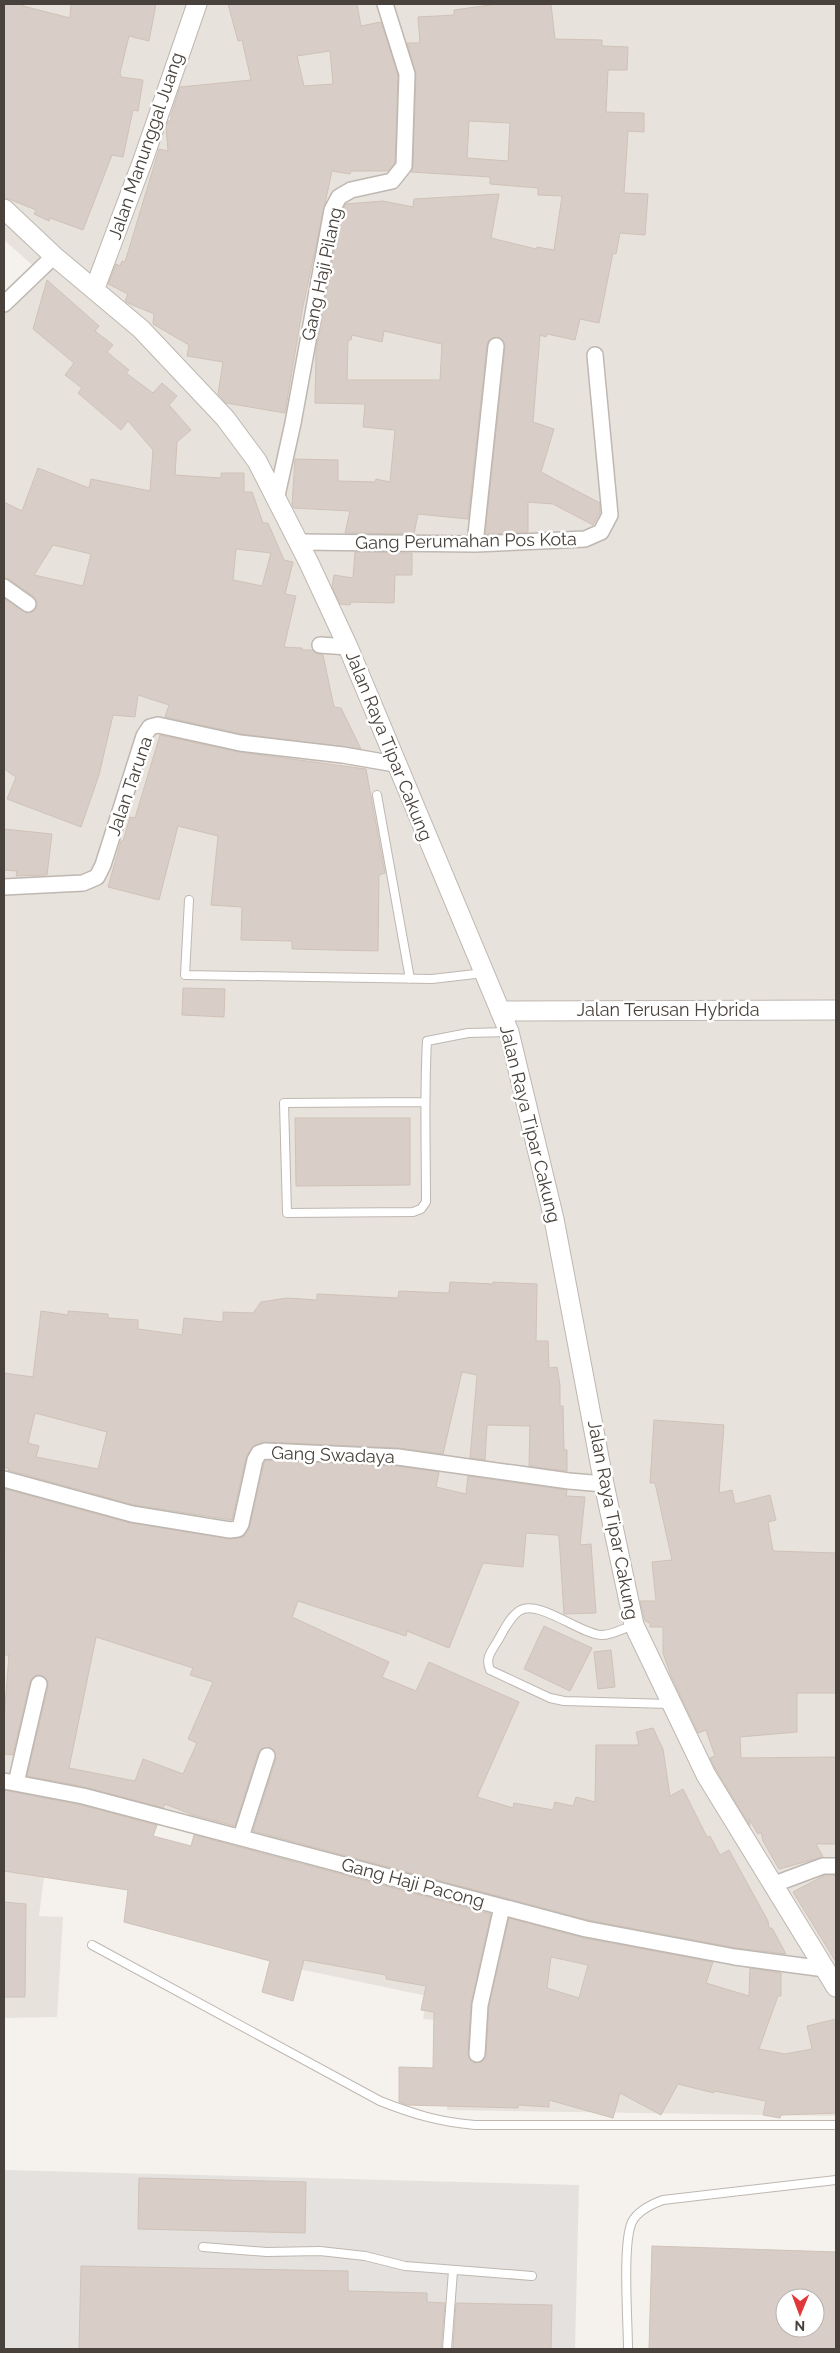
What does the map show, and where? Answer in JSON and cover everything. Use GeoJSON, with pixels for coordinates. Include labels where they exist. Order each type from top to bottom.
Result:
{"type":"FeatureCollection","features":[{"type":"Feature","properties":{"kind":"street","name":"Jalan Manunggal Juang"},"geometry":{"type":"LineString","coordinates":[[95,288],[143,160],[197,4]]}},
{"type":"Feature","properties":{"kind":"street","name":"Gang Haji Pilang"},"geometry":{"type":"LineString","coordinates":[[276,500],[293,423],[332,210],[339,197],[351,190],[392,181],[404,166],[407,74],[385,4]]}},
{"type":"Feature","properties":{"kind":"street","name":"Jalan Raya Tipar Cakung"},"geometry":{"type":"LineString","coordinates":[[4,209],[54,256],[95,288],[141,329],[225,418],[257,462],[299,542],[348,647],[508,1032],[554,1219],[604,1484],[634,1625],[706,1775],[836,1987]]}},
{"type":"Feature","properties":{"kind":"street"},"geometry":{"type":"LineString","coordinates":[[4,304],[54,256]]}},
{"type":"Feature","properties":{"kind":"street"},"geometry":{"type":"LineString","coordinates":[[475,544],[496,346]]}},
{"type":"Feature","properties":{"kind":"street","name":"Gang Perumahan Pos Kota"},"geometry":{"type":"LineString","coordinates":[[299,542],[475,544],[585,539],[601,532],[610,515],[595,354]]}},
{"type":"Feature","properties":{"kind":"street"},"geometry":{"type":"LineString","coordinates":[[4,587],[28,604]]}},
{"type":"Feature","properties":{"kind":"street"},"geometry":{"type":"LineString","coordinates":[[320,645],[348,647]]}},
{"type":"Feature","properties":{"kind":"street","name":"Jalan Taruna"},"geometry":{"type":"LineString","coordinates":[[4,887],[83,883],[97,877],[103,865],[144,736],[150,728],[158,725],[240,743],[343,755],[395,764]]}},
{"type":"Feature","properties":{"kind":"street","name":"Jalan Terusan Hybrida"},"geometry":{"type":"LineString","coordinates":[[500,1011],[836,1010]]}},
{"type":"Feature","properties":{"kind":"street","name":"Gang Swadaya"},"geometry":{"type":"LineString","coordinates":[[4,1479],[132,1514],[230,1530],[238,1529],[241,1524],[255,1460],[259,1453],[265,1451],[398,1457],[569,1481],[604,1484]]}},
{"type":"Feature","properties":{"kind":"street"},"geometry":{"type":"LineString","coordinates":[[10,1782],[39,1684]]}},
{"type":"Feature","properties":{"kind":"street"},"geometry":{"type":"LineString","coordinates":[[242,1837],[267,1756]]}},
{"type":"Feature","properties":{"kind":"street","name":"Gang Haji Pacong"},"geometry":{"type":"LineString","coordinates":[[10,1782],[84,1796],[586,1929],[735,1957],[825,1969]]}},
{"type":"Feature","properties":{"kind":"street"},"geometry":{"type":"LineString","coordinates":[[772,1885],[823,1866],[836,1866]]}},
{"type":"Feature","properties":{"kind":"street"},"geometry":{"type":"LineString","coordinates":[[477,2054],[480,2006],[502,1907]]}},
{"type":"Feature","properties":{"kind":"lane"},"geometry":{"type":"LineString","coordinates":[[376,795],[410,979]]}},
{"type":"Feature","properties":{"kind":"lane"},"geometry":{"type":"LineString","coordinates":[[189,900],[185,975],[432,979],[484,973]]}},
{"type":"Feature","properties":{"kind":"lane"},"geometry":{"type":"LineString","coordinates":[[425,1102],[284,1103],[287,1213],[413,1212],[421,1209],[426,1202],[425,1102],[427,1041],[468,1033],[508,1032]]}},
{"type":"Feature","properties":{"kind":"lane"},"geometry":{"type":"LineString","coordinates":[[634,1625],[602,1635],[588,1632],[543,1610],[521,1609],[514,1616],[488,1656],[488,1665],[490,1670],[550,1698],[564,1701],[671,1704]]}},
{"type":"Feature","properties":{"kind":"lane"},"geometry":{"type":"LineString","coordinates":[[92,1945],[380,2101],[408,2112],[444,2122],[475,2125],[836,2125]]}},
{"type":"Feature","properties":{"kind":"lane"},"geometry":{"type":"LineString","coordinates":[[628,2349],[628,2240],[632,2221],[647,2206],[663,2200],[836,2180]]}},
{"type":"Feature","properties":{"kind":"lane"},"geometry":{"type":"LineString","coordinates":[[203,2247],[267,2252],[320,2251],[365,2256],[405,2266],[532,2276]]}},
{"type":"Feature","properties":{"kind":"lane"},"geometry":{"type":"LineString","coordinates":[[447,2349],[453,2270]]}},
{"type":"Feature","properties":{"kind":"shaded area"},"geometry":{"type":"Polygon","coordinates":[[[4,4],[836,4],[836,2116],[447,2110],[449,2021],[423,2019],[427,1996],[280,1965],[306,1858],[54,1797],[39,1916],[63,1917],[57,2017],[4,2018],[4,296],[37,269],[4,240],[4,4]]]}},
{"type":"Feature","properties":{"kind":"shaded area"},"geometry":{"type":"Polygon","coordinates":[[[4,2170],[579,2185],[575,2349],[4,2349],[4,2170]]]}},
{"type":"Feature","properties":{"kind":"building"},"geometry":{"type":"Polygon","coordinates":[[[4,4],[24,4],[23,6],[70,18],[71,4],[156,4],[149,41],[129,36],[120,73],[121,77],[143,80],[138,111],[133,110],[123,157],[112,155],[83,230],[50,218],[49,221],[34,214],[36,210],[4,197],[4,4]]]}},
{"type":"Feature","properties":{"kind":"building"},"geometry":{"type":"Polygon","coordinates":[[[228,4],[357,4],[361,26],[381,22],[398,75],[395,163],[388,171],[351,171],[350,174],[332,171],[302,311],[285,413],[226,403],[218,394],[223,362],[187,356],[189,345],[153,324],[154,314],[128,303],[125,301],[128,294],[108,284],[116,264],[120,266],[122,261],[125,262],[159,149],[168,151],[166,127],[168,121],[171,121],[171,115],[180,87],[251,80],[242,40],[238,41],[228,4]],[[330,51],[297,56],[304,86],[333,84],[330,51]]]}},
{"type":"Feature","properties":{"kind":"building"},"geometry":{"type":"Polygon","coordinates":[[[497,4],[551,4],[555,39],[602,40],[602,46],[628,47],[627,70],[608,70],[606,112],[644,113],[644,132],[628,131],[624,193],[648,194],[645,235],[620,233],[616,254],[613,253],[599,323],[580,319],[575,340],[547,334],[546,337],[540,335],[533,422],[554,429],[541,472],[600,503],[600,513],[593,525],[553,504],[528,502],[528,532],[485,534],[505,347],[502,339],[496,337],[489,340],[487,345],[468,519],[418,514],[414,534],[345,533],[350,511],[294,508],[292,505],[295,459],[338,460],[338,481],[375,482],[376,479],[390,482],[395,430],[363,427],[365,404],[315,403],[316,351],[341,213],[346,204],[383,201],[413,207],[414,199],[499,194],[491,238],[536,249],[537,247],[554,250],[562,196],[538,195],[538,188],[490,184],[490,177],[411,172],[413,166],[416,74],[407,43],[420,43],[418,17],[454,15],[454,10],[497,4]],[[469,121],[467,158],[508,161],[510,123],[469,121]],[[384,331],[382,342],[352,335],[351,340],[348,340],[347,380],[440,380],[442,344],[384,331]]]}},
{"type":"Feature","properties":{"kind":"building"},"geometry":{"type":"Polygon","coordinates":[[[47,280],[99,326],[95,331],[113,345],[107,352],[129,370],[126,373],[153,393],[162,383],[177,396],[169,405],[191,430],[177,442],[175,475],[221,478],[221,473],[244,473],[244,492],[252,492],[263,523],[268,523],[284,560],[293,562],[285,594],[296,596],[284,647],[312,650],[323,655],[334,707],[341,708],[361,749],[242,734],[165,717],[169,705],[138,695],[135,717],[113,715],[99,775],[81,827],[7,799],[16,777],[4,769],[4,598],[27,613],[32,612],[37,604],[33,596],[9,579],[4,578],[4,502],[22,511],[38,468],[89,488],[91,479],[150,491],[153,450],[128,421],[121,430],[78,393],[82,388],[65,375],[74,363],[33,329],[47,280]],[[53,545],[34,575],[83,586],[91,554],[53,545]],[[236,549],[233,580],[262,586],[271,553],[236,549]]]}},
{"type":"Feature","properties":{"kind":"building"},"geometry":{"type":"Polygon","coordinates":[[[355,552],[412,553],[412,575],[395,575],[394,603],[351,602],[350,605],[340,604],[332,587],[334,575],[353,578],[355,552]]]}},
{"type":"Feature","properties":{"kind":"building"},"geometry":{"type":"Polygon","coordinates":[[[160,735],[239,752],[366,769],[385,873],[379,875],[378,951],[292,949],[292,941],[241,940],[242,907],[211,905],[218,836],[178,826],[159,900],[108,887],[130,817],[135,818],[160,735]]]}},
{"type":"Feature","properties":{"kind":"building"},"geometry":{"type":"Polygon","coordinates":[[[4,829],[52,834],[47,875],[16,876],[17,871],[4,870],[4,829]]]}},
{"type":"Feature","properties":{"kind":"building"},"geometry":{"type":"Polygon","coordinates":[[[183,988],[225,989],[224,1017],[182,1015],[183,988]]]}},
{"type":"Feature","properties":{"kind":"building"},"geometry":{"type":"Polygon","coordinates":[[[295,1118],[410,1118],[410,1185],[296,1186],[295,1118]]]}},
{"type":"Feature","properties":{"kind":"building"},"geometry":{"type":"Polygon","coordinates":[[[450,1282],[537,1284],[536,1341],[548,1341],[549,1368],[557,1367],[560,1385],[560,1406],[563,1406],[564,1450],[567,1450],[567,1471],[529,1466],[530,1426],[487,1425],[485,1460],[470,1458],[477,1375],[462,1372],[443,1454],[399,1448],[262,1442],[251,1448],[246,1458],[232,1520],[134,1505],[8,1470],[4,1467],[4,1373],[33,1377],[41,1311],[68,1315],[68,1311],[108,1314],[108,1318],[138,1320],[138,1329],[182,1335],[184,1318],[223,1322],[223,1312],[253,1313],[261,1302],[287,1298],[317,1300],[317,1294],[398,1298],[399,1291],[449,1293],[450,1282]],[[35,1413],[28,1443],[39,1446],[36,1457],[98,1469],[107,1432],[35,1413]]]}},
{"type":"Feature","properties":{"kind":"building"},"geometry":{"type":"Polygon","coordinates":[[[654,1420],[724,1425],[719,1493],[732,1490],[735,1504],[770,1495],[776,1520],[768,1522],[773,1551],[836,1553],[836,1693],[797,1693],[797,1732],[740,1737],[741,1758],[836,1757],[836,1844],[816,1844],[823,1857],[779,1869],[763,1841],[761,1832],[758,1834],[749,1819],[750,1826],[716,1770],[710,1758],[715,1756],[706,1730],[698,1733],[671,1676],[663,1653],[663,1627],[650,1627],[650,1623],[645,1621],[640,1601],[656,1601],[652,1562],[672,1560],[655,1483],[650,1483],[654,1420]]]}},
{"type":"Feature","properties":{"kind":"building"},"geometry":{"type":"Polygon","coordinates":[[[266,1460],[397,1466],[439,1472],[436,1487],[466,1494],[468,1476],[567,1490],[566,1496],[585,1497],[580,1545],[591,1544],[596,1613],[564,1614],[559,1537],[557,1535],[526,1533],[523,1567],[483,1563],[449,1648],[407,1631],[406,1636],[298,1601],[292,1617],[389,1662],[382,1677],[416,1691],[429,1662],[519,1702],[477,1797],[513,1808],[514,1803],[553,1810],[555,1802],[573,1806],[576,1797],[595,1802],[596,1745],[639,1745],[636,1732],[653,1728],[663,1749],[670,1796],[683,1789],[707,1837],[710,1836],[720,1855],[729,1850],[768,1921],[769,1928],[772,1928],[786,1954],[736,1948],[588,1920],[253,1831],[276,1759],[274,1750],[269,1747],[261,1749],[258,1753],[235,1826],[193,1815],[165,1804],[163,1808],[85,1787],[27,1776],[48,1681],[42,1675],[36,1675],[30,1682],[13,1755],[4,1754],[4,1720],[9,1655],[4,1655],[5,1489],[130,1523],[231,1539],[243,1537],[249,1529],[266,1460]],[[96,1637],[69,1768],[135,1781],[143,1759],[183,1774],[197,1743],[188,1739],[213,1682],[190,1675],[193,1668],[96,1637]]]}},
{"type":"Feature","properties":{"kind":"building"},"geometry":{"type":"Polygon","coordinates":[[[544,1626],[592,1648],[570,1691],[524,1669],[544,1626]]]}},
{"type":"Feature","properties":{"kind":"building"},"geometry":{"type":"Polygon","coordinates":[[[611,1650],[615,1687],[598,1689],[594,1652],[611,1650]]]}},
{"type":"Feature","properties":{"kind":"building"},"geometry":{"type":"Polygon","coordinates":[[[4,1790],[81,1805],[157,1825],[153,1836],[191,1846],[194,1835],[491,1914],[471,2004],[468,2054],[471,2062],[476,2063],[482,2062],[486,2055],[489,2006],[509,1918],[584,1938],[713,1962],[706,1983],[749,1996],[750,1968],[781,1973],[781,1996],[778,1996],[759,2049],[785,2054],[812,2049],[807,2026],[836,2019],[836,2113],[781,2115],[780,2118],[763,2115],[766,2101],[714,2091],[714,2093],[678,2084],[661,2115],[620,2093],[613,2118],[549,2100],[549,2107],[518,2105],[518,2108],[407,2105],[399,2102],[399,2067],[433,2068],[434,2012],[421,2010],[426,1986],[386,1979],[386,1975],[304,1960],[293,2001],[262,1992],[270,1961],[124,1922],[128,1890],[4,1871],[4,1790]],[[551,1957],[547,1988],[579,1998],[588,1965],[551,1957]]]}},
{"type":"Feature","properties":{"kind":"building"},"geometry":{"type":"Polygon","coordinates":[[[825,1875],[835,1875],[836,1878],[836,1962],[793,1892],[825,1875]]]}},
{"type":"Feature","properties":{"kind":"building"},"geometry":{"type":"Polygon","coordinates":[[[4,1902],[26,1904],[25,1997],[4,1997],[4,1902]]]}},
{"type":"Feature","properties":{"kind":"building"},"geometry":{"type":"Polygon","coordinates":[[[139,2178],[306,2182],[305,2233],[138,2229],[139,2178]]]}},
{"type":"Feature","properties":{"kind":"building"},"geometry":{"type":"Polygon","coordinates":[[[652,2246],[836,2252],[836,2349],[649,2349],[652,2246]]]}},
{"type":"Feature","properties":{"kind":"building"},"geometry":{"type":"Polygon","coordinates":[[[81,2266],[348,2271],[348,2291],[427,2293],[427,2302],[445,2303],[441,2349],[79,2349],[81,2266]]]}},
{"type":"Feature","properties":{"kind":"building"},"geometry":{"type":"Polygon","coordinates":[[[456,2303],[552,2305],[551,2349],[453,2349],[456,2303]]]}}]}
